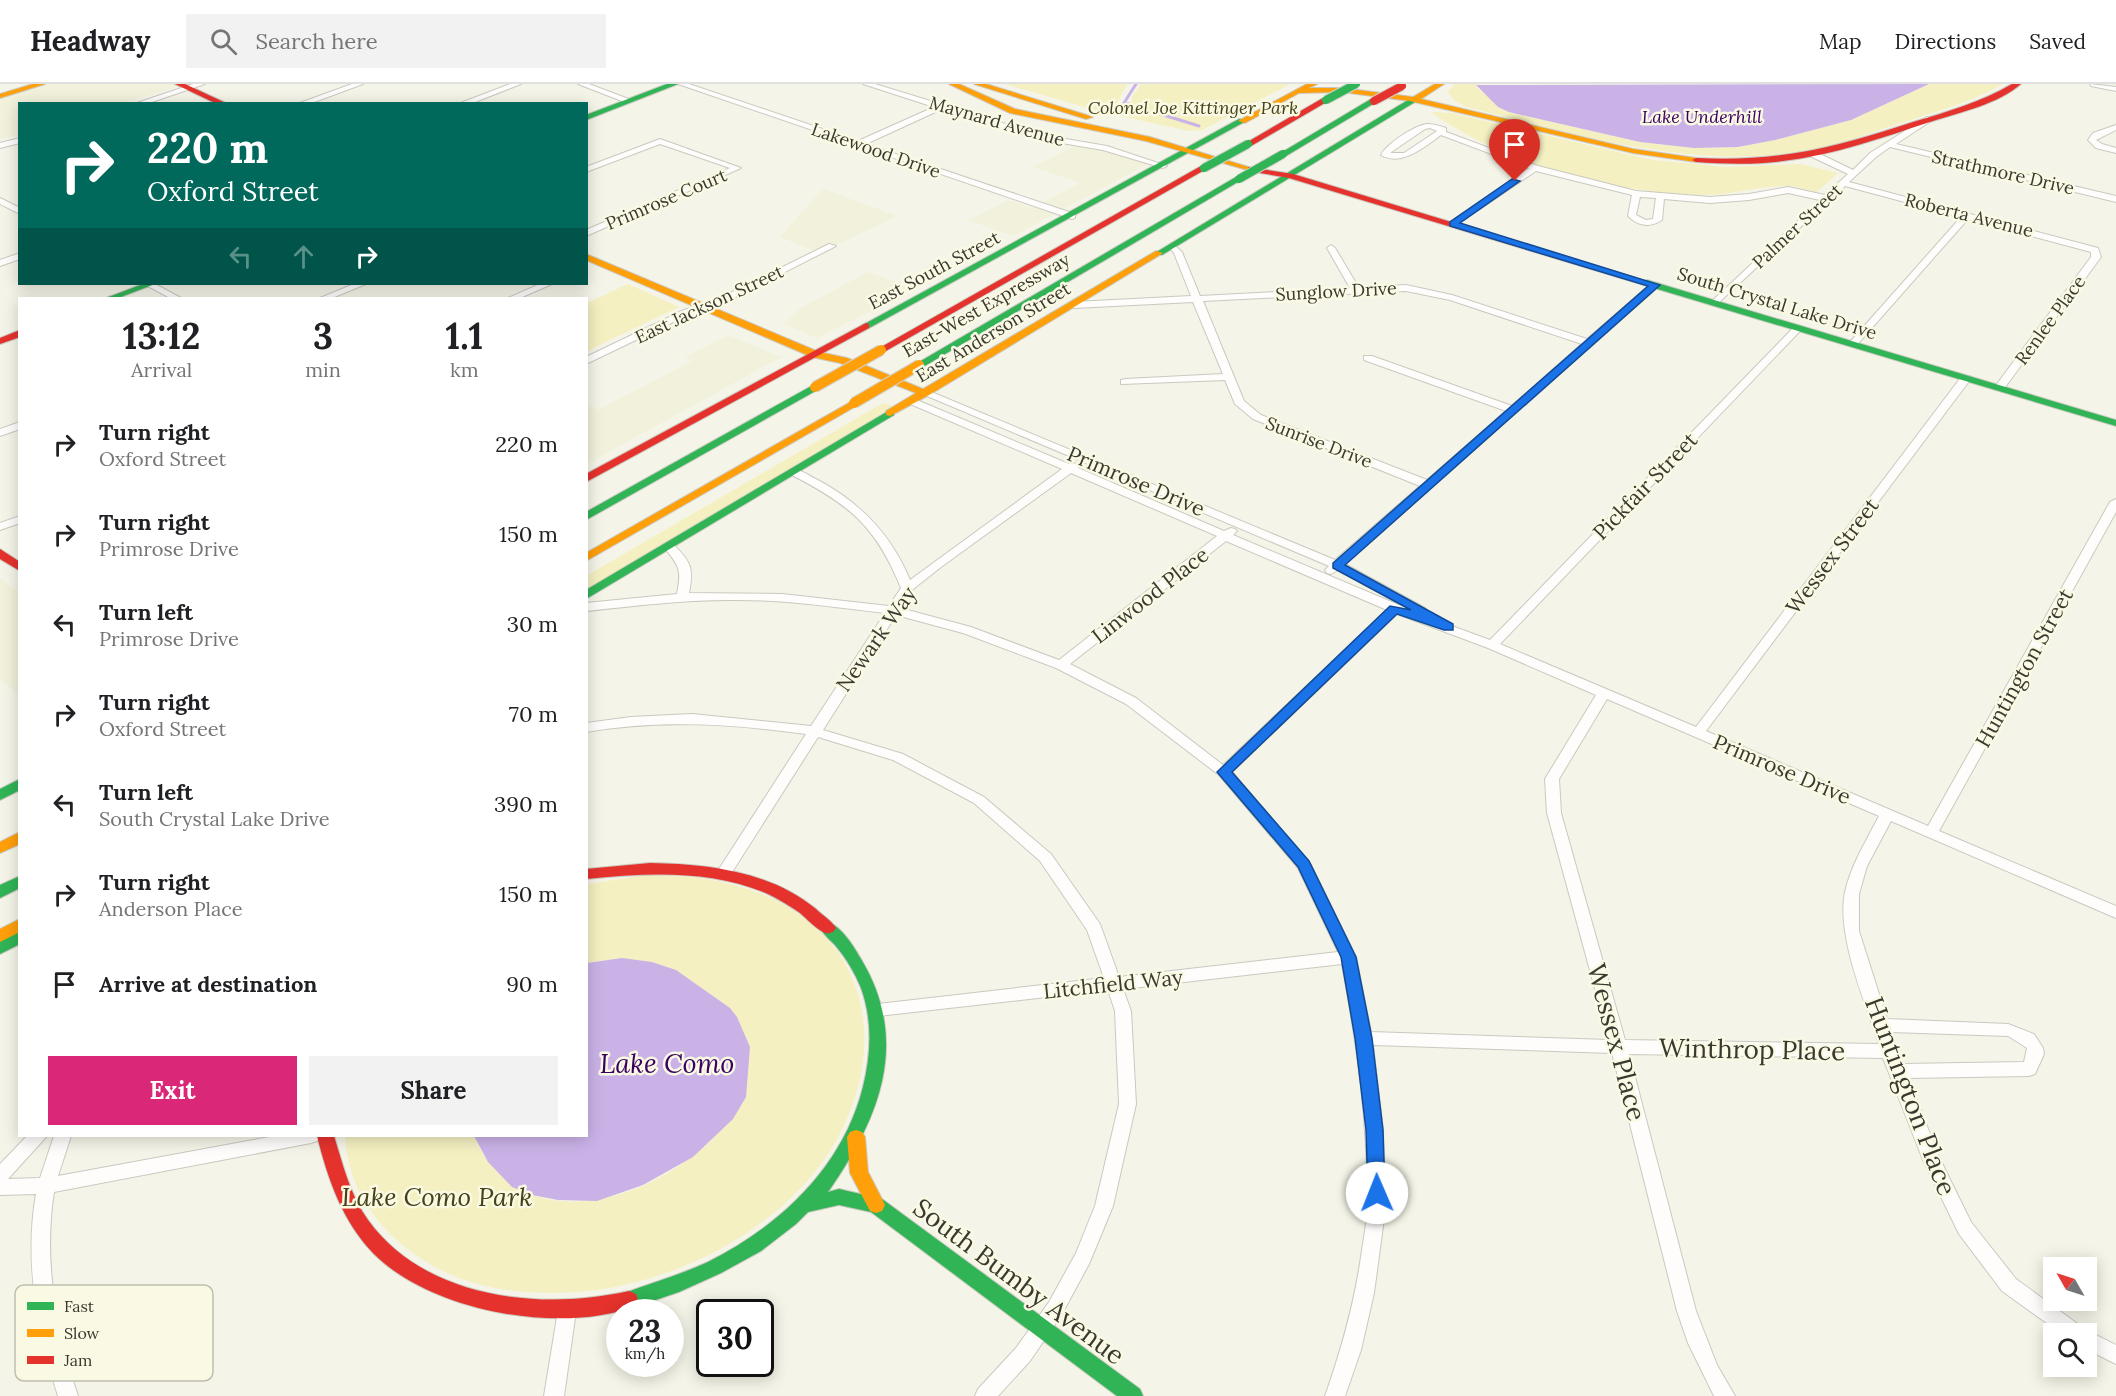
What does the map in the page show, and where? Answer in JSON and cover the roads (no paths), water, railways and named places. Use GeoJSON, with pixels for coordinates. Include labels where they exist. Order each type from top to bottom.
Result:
{"type":"FeatureCollection","features":[{"type":"Feature","properties":{"kind":"main road"},"geometry":{"type":"LineString","coordinates":[[0,96],[41,84]]}},
{"type":"Feature","properties":{"kind":"main road"},"geometry":{"type":"LineString","coordinates":[[588,117],[675,84]]}},
{"type":"Feature","properties":{"kind":"main road","name":"South Crystal Lake Drive"},"geometry":{"type":"LineString","coordinates":[[953,84],[1013,111],[1253,158],[1290,176],[2116,423]]}},
{"type":"Feature","properties":{"kind":"main road","name":"South Crystal Lake Drive"},"geometry":{"type":"LineString","coordinates":[[978,84],[1195,147]]}},
{"type":"Feature","properties":{"kind":"main road","name":"East South Street"},"geometry":{"type":"LineString","coordinates":[[588,478],[1313,84]]}},
{"type":"Feature","properties":{"kind":"main road","name":"East-West Expressway"},"geometry":{"type":"LineString","coordinates":[[588,516],[1356,84]]}},
{"type":"Feature","properties":{"kind":"main road","name":"East Anderson Street"},"geometry":{"type":"LineString","coordinates":[[588,595],[1389,117],[1440,84]]}},
{"type":"Feature","properties":{"kind":"main road"},"geometry":{"type":"LineString","coordinates":[[1297,91],[1368,89],[1612,148],[1664,157],[1732,162],[1794,159],[1815,155],[1988,99],[2017,84]]}},
{"type":"Feature","properties":{"kind":"main road"},"geometry":{"type":"LineString","coordinates":[[189,85],[221,102]]}},
{"type":"Feature","properties":{"kind":"main road","name":"East-West Expressway"},"geometry":{"type":"LineString","coordinates":[[588,557],[1403,85]]}},
{"type":"Feature","properties":{"kind":"main road"},"geometry":{"type":"LineString","coordinates":[[1389,117],[1416,110],[1472,114]]}},
{"type":"Feature","properties":{"kind":"main road"},"geometry":{"type":"LineString","coordinates":[[1794,159],[1837,166]]}},
{"type":"Feature","properties":{"kind":"main road","name":"Primrose Drive"},"geometry":{"type":"LineString","coordinates":[[590,262],[816,355],[843,360],[925,393]]}},
{"type":"Feature","properties":{"kind":"main road"},"geometry":{"type":"LineString","coordinates":[[114,297],[146,285]]}},
{"type":"Feature","properties":{"kind":"main road"},"geometry":{"type":"LineString","coordinates":[[0,341],[18,334]]}},
{"type":"Feature","properties":{"kind":"main road","name":"Primrose Drive"},"geometry":{"type":"LineString","coordinates":[[816,355],[830,367],[912,401]]}},
{"type":"Feature","properties":{"kind":"main road"},"geometry":{"type":"LineString","coordinates":[[0,553],[18,566]]}},
{"type":"Feature","properties":{"kind":"main road"},"geometry":{"type":"LineString","coordinates":[[0,795],[18,785]]}},
{"type":"Feature","properties":{"kind":"main road"},"geometry":{"type":"LineString","coordinates":[[0,848],[18,838]]}},
{"type":"Feature","properties":{"kind":"main road"},"geometry":{"type":"LineString","coordinates":[[326,1137],[330,1167],[348,1208],[363,1232],[386,1255],[421,1278],[453,1292],[484,1301],[567,1311],[604,1305],[672,1287],[720,1267],[760,1240],[803,1206],[856,1137],[869,1106],[876,1071],[878,1010],[860,965],[844,941],[824,921],[782,893],[724,873],[678,867],[626,867],[588,874]]}},
{"type":"Feature","properties":{"kind":"main road"},"geometry":{"type":"LineString","coordinates":[[0,892],[18,882]]}},
{"type":"Feature","properties":{"kind":"main road"},"geometry":{"type":"LineString","coordinates":[[0,936],[18,926]]}},
{"type":"Feature","properties":{"kind":"main road"},"geometry":{"type":"LineString","coordinates":[[0,948],[18,937]]}},
{"type":"Feature","properties":{"kind":"main road","name":"South Bumby Avenue"},"geometry":{"type":"LineString","coordinates":[[856,1137],[855,1165],[861,1183],[876,1205],[1133,1396]]}},
{"type":"Feature","properties":{"kind":"main road","name":"South Bumby Avenue"},"geometry":{"type":"LineString","coordinates":[[803,1206],[827,1196],[841,1195],[876,1205]]}},
{"type":"Feature","properties":{"kind":"street"},"geometry":{"type":"LineString","coordinates":[[306,102],[359,84]]}},
{"type":"Feature","properties":{"kind":"street"},"geometry":{"type":"LineString","coordinates":[[467,102],[517,84]]}},
{"type":"Feature","properties":{"kind":"street"},"geometry":{"type":"LineString","coordinates":[[582,84],[630,101]]}},
{"type":"Feature","properties":{"kind":"street","name":"Lakewood Drive"},"geometry":{"type":"LineString","coordinates":[[682,84],[1072,216]]}},
{"type":"Feature","properties":{"kind":"street","name":"Maynard Avenue"},"geometry":{"type":"LineString","coordinates":[[867,84],[1041,137],[1104,148],[1163,166]]}},
{"type":"Feature","properties":{"kind":"street"},"geometry":{"type":"LineString","coordinates":[[2094,84],[2116,89]]}},
{"type":"Feature","properties":{"kind":"street"},"geometry":{"type":"LineString","coordinates":[[142,102],[189,85]]}},
{"type":"Feature","properties":{"kind":"street"},"geometry":{"type":"LineString","coordinates":[[858,144],[943,106]]}},
{"type":"Feature","properties":{"kind":"street","name":"Palmer Street"},"geometry":{"type":"LineString","coordinates":[[1715,303],[1853,173],[1930,119]]}},
{"type":"Feature","properties":{"kind":"street"},"geometry":{"type":"LineString","coordinates":[[1423,127],[1441,127],[1442,133],[1406,155],[1394,157],[1385,155],[1388,149],[1423,127]]}},
{"type":"Feature","properties":{"kind":"street"},"geometry":{"type":"LineString","coordinates":[[2116,127],[2096,135],[2092,140],[2094,143],[2116,151]]}},
{"type":"Feature","properties":{"kind":"street"},"geometry":{"type":"LineString","coordinates":[[1442,133],[1535,168],[1636,194],[1710,200],[1749,197],[1788,189],[1825,198]]}},
{"type":"Feature","properties":{"kind":"street"},"geometry":{"type":"LineString","coordinates":[[0,146],[18,141]]}},
{"type":"Feature","properties":{"kind":"street","name":"Primrose Court"},"geometry":{"type":"LineString","coordinates":[[588,169],[660,141],[737,168],[588,232]]}},
{"type":"Feature","properties":{"kind":"street","name":"Strathmore Drive"},"geometry":{"type":"LineString","coordinates":[[1890,145],[2116,199]]}},
{"type":"Feature","properties":{"kind":"street","name":"Palmer Street"},"geometry":{"type":"LineString","coordinates":[[1815,155],[1853,173]]}},
{"type":"Feature","properties":{"kind":"street"},"geometry":{"type":"LineString","coordinates":[[1453,224],[1535,168]]}},
{"type":"Feature","properties":{"kind":"street","name":"Roberta Avenue"},"geometry":{"type":"LineString","coordinates":[[1842,183],[2095,250]]}},
{"type":"Feature","properties":{"kind":"street"},"geometry":{"type":"LineString","coordinates":[[1636,194],[1632,216],[1646,223],[1655,222],[1659,218],[1660,197]]}},
{"type":"Feature","properties":{"kind":"street"},"geometry":{"type":"LineString","coordinates":[[1,203],[18,198]]}},
{"type":"Feature","properties":{"kind":"street"},"geometry":{"type":"LineString","coordinates":[[1,203],[18,211]]}},
{"type":"Feature","properties":{"kind":"street"},"geometry":{"type":"LineString","coordinates":[[1853,344],[1967,215]]}},
{"type":"Feature","properties":{"kind":"street","name":"East Jackson Street"},"geometry":{"type":"LineString","coordinates":[[588,360],[687,312],[717,303],[832,246]]}},
{"type":"Feature","properties":{"kind":"street","name":"Sunrise Drive"},"geometry":{"type":"LineString","coordinates":[[1172,246],[1178,252],[1198,298],[1239,402],[1257,417],[1429,485]]}},
{"type":"Feature","properties":{"kind":"street"},"geometry":{"type":"LineString","coordinates":[[1331,248],[1356,290]]}},
{"type":"Feature","properties":{"kind":"street","name":"Renlee Place"},"geometry":{"type":"LineString","coordinates":[[1999,388],[2096,257],[2095,250]]}},
{"type":"Feature","properties":{"kind":"street"},"geometry":{"type":"LineString","coordinates":[[0,263],[18,257]]}},
{"type":"Feature","properties":{"kind":"street"},"geometry":{"type":"LineString","coordinates":[[151,285],[174,297]]}},
{"type":"Feature","properties":{"kind":"street"},"geometry":{"type":"LineString","coordinates":[[328,297],[358,285]]}},
{"type":"Feature","properties":{"kind":"street"},"geometry":{"type":"LineString","coordinates":[[515,297],[545,285]]}},
{"type":"Feature","properties":{"kind":"street"},"geometry":{"type":"LineString","coordinates":[[1323,578],[1655,285]]}},
{"type":"Feature","properties":{"kind":"street","name":"Sunglow Drive"},"geometry":{"type":"LineString","coordinates":[[1074,305],[1406,288],[1430,292],[1589,343]]}},
{"type":"Feature","properties":{"kind":"street","name":"Pickfair Street"},"geometry":{"type":"LineString","coordinates":[[1492,645],[1798,328]]}},
{"type":"Feature","properties":{"kind":"street"},"geometry":{"type":"LineString","coordinates":[[1368,358],[1514,410]]}},
{"type":"Feature","properties":{"kind":"street"},"geometry":{"type":"LineString","coordinates":[[1125,382],[1229,377]]}},
{"type":"Feature","properties":{"kind":"street","name":"Wessex Street"},"geometry":{"type":"LineString","coordinates":[[1698,733],[1966,378]]}},
{"type":"Feature","properties":{"kind":"street","name":"Primrose Drive"},"geometry":{"type":"LineString","coordinates":[[925,393],[1337,565],[1370,581],[1449,627]]}},
{"type":"Feature","properties":{"kind":"street","name":"Primrose Drive"},"geometry":{"type":"LineString","coordinates":[[912,401],[1395,609],[1449,627],[1492,645],[2116,912]]}},
{"type":"Feature","properties":{"kind":"street"},"geometry":{"type":"LineString","coordinates":[[0,433],[18,426]]}},
{"type":"Feature","properties":{"kind":"street","name":"Newark Way"},"geometry":{"type":"LineString","coordinates":[[724,873],[907,588],[1084,459]]}},
{"type":"Feature","properties":{"kind":"street"},"geometry":{"type":"LineString","coordinates":[[794,472],[827,489],[859,510],[881,535],[896,557],[907,588]]}},
{"type":"Feature","properties":{"kind":"street","name":"Huntington Street"},"geometry":{"type":"LineString","coordinates":[[1931,833],[2116,502]]}},
{"type":"Feature","properties":{"kind":"street"},"geometry":{"type":"LineString","coordinates":[[0,527],[18,520]]}},
{"type":"Feature","properties":{"kind":"street","name":"Linwood Place"},"geometry":{"type":"LineString","coordinates":[[1060,665],[1239,524]]}},
{"type":"Feature","properties":{"kind":"street"},"geometry":{"type":"LineString","coordinates":[[669,546],[684,561],[688,569],[682,597]]}},
{"type":"Feature","properties":{"kind":"street"},"geometry":{"type":"LineString","coordinates":[[588,607],[682,597],[782,598],[892,610],[966,630],[1060,665],[1131,701],[1224,772],[1304,865],[1348,957],[1364,1038],[1374,1130],[1375,1221],[1365,1293],[1351,1350],[1335,1396]]}},
{"type":"Feature","properties":{"kind":"street"},"geometry":{"type":"LineString","coordinates":[[1224,772],[1395,609]]}},
{"type":"Feature","properties":{"kind":"street","name":"Wessex Place"},"geometry":{"type":"LineString","coordinates":[[1604,693],[1552,779],[1554,813],[1620,1047],[1685,1304],[1701,1349],[1725,1396]]}},
{"type":"Feature","properties":{"kind":"street"},"geometry":{"type":"LineString","coordinates":[[588,728],[681,718],[729,719],[814,730],[916,763],[962,786],[1020,831],[1055,868],[1089,914],[1104,947],[1116,983],[1126,1037],[1129,1071],[1126,1113],[1118,1156],[1110,1190],[1093,1237],[1067,1288],[1042,1328],[985,1396]]}},
{"type":"Feature","properties":{"kind":"street","name":"Huntington Place"},"geometry":{"type":"LineString","coordinates":[[1887,815],[1860,867],[1852,894],[1851,931],[1889,1051],[1932,1160],[1965,1228],[2009,1285],[2063,1323]]}},
{"type":"Feature","properties":{"kind":"street","name":"Litchfield Way"},"geometry":{"type":"LineString","coordinates":[[878,1010],[1348,957]]}},
{"type":"Feature","properties":{"kind":"street"},"geometry":{"type":"LineString","coordinates":[[1881,1025],[2008,1030],[2028,1036],[2034,1046],[2034,1061],[2029,1069],[1898,1071]]}},
{"type":"Feature","properties":{"kind":"street","name":"Winthrop Place"},"geometry":{"type":"LineString","coordinates":[[1364,1038],[1620,1047],[1889,1051]]}},
{"type":"Feature","properties":{"kind":"street"},"geometry":{"type":"LineString","coordinates":[[0,1176],[37,1137]]}},
{"type":"Feature","properties":{"kind":"street"},"geometry":{"type":"LineString","coordinates":[[44,1285],[41,1240],[46,1186],[62,1137]]}},
{"type":"Feature","properties":{"kind":"street"},"geometry":{"type":"LineString","coordinates":[[0,1186],[46,1186],[306,1137]]}},
{"type":"Feature","properties":{"kind":"street"},"geometry":{"type":"LineString","coordinates":[[554,1396],[567,1311]]}},
{"type":"Feature","properties":{"kind":"street"},"geometry":{"type":"LineString","coordinates":[[2097,1345],[2116,1355]]}},
{"type":"Feature","properties":{"kind":"street"},"geometry":{"type":"LineString","coordinates":[[62,1381],[68,1396]]}},
{"type":"Feature","properties":{"kind":"water","name":"Lake Underhill"},"geometry":{"type":"Polygon","coordinates":[[[1929,84],[1851,120],[1738,147],[1694,148],[1640,142],[1509,112],[1498,107],[1476,85],[1929,84]]]}},
{"type":"Feature","properties":{"kind":"water","name":"Lake Como"},"geometry":{"type":"Polygon","coordinates":[[[622,958],[652,962],[676,970],[730,1008],[737,1017],[750,1047],[746,1097],[733,1119],[693,1157],[643,1185],[597,1201],[558,1200],[532,1195],[512,1187],[488,1162],[475,1137],[588,1137],[588,963],[622,958]]]}},
{"type":"Feature","properties":{"kind":"waterway"},"geometry":{"type":"LineString","coordinates":[[1129,104],[1124,103],[1136,84]]}},
{"type":"Feature","properties":{"kind":"waterway"},"geometry":{"type":"LineString","coordinates":[[1154,112],[1199,126]]}},
{"type":"Feature","properties":{"kind":"park label","name":"Colonel Joe Kittinger Park"},"geometry":{"type":"Point","coordinates":[1193,107]}},
{"type":"Feature","properties":{"kind":"park label","name":"Lake Como Park"},"geometry":{"type":"Point","coordinates":[437,1196]}}]}
